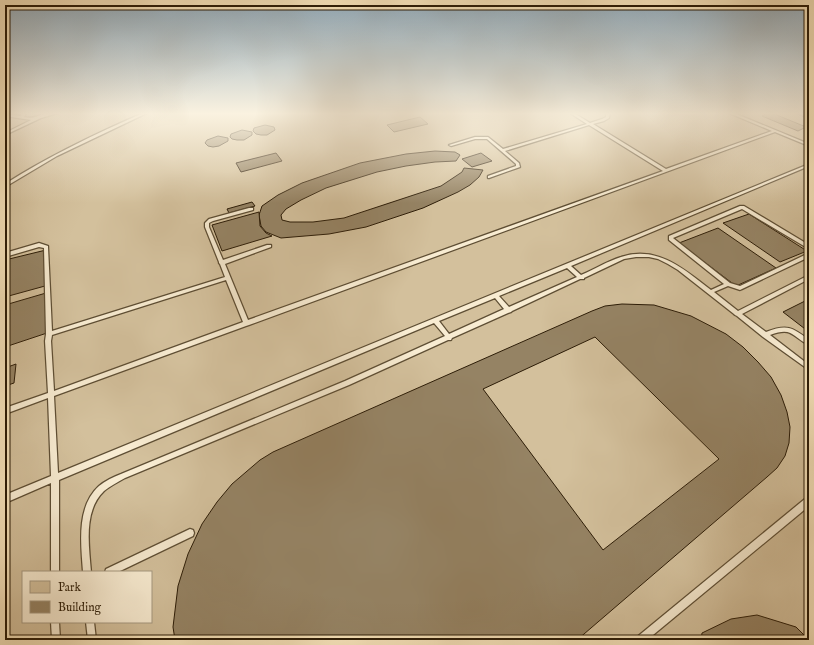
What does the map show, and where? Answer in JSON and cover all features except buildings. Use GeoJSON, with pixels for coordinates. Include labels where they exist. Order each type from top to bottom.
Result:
{"type":"FeatureCollection","features":[{"type":"Feature","properties":{"kind":"lane"},"geometry":{"type":"LineString","coordinates":[[5,186],[22,174],[80,143]]}},
{"type":"Feature","properties":{"kind":"lane"},"geometry":{"type":"LineString","coordinates":[[451,145],[459,143]]}},
{"type":"Feature","properties":{"kind":"lane"},"geometry":{"type":"LineString","coordinates":[[489,177],[518,167],[518,164],[494,143]]}},
{"type":"Feature","properties":{"kind":"lane"},"geometry":{"type":"LineString","coordinates":[[503,150],[526,143]]}},
{"type":"Feature","properties":{"kind":"lane"},"geometry":{"type":"LineString","coordinates":[[622,143],[666,170]]}},
{"type":"Feature","properties":{"kind":"lane"},"geometry":{"type":"LineString","coordinates":[[5,411],[742,143]]}},
{"type":"Feature","properties":{"kind":"lane"},"geometry":{"type":"LineString","coordinates":[[5,499],[809,165]]}},
{"type":"Feature","properties":{"kind":"lane"},"geometry":{"type":"LineString","coordinates":[[809,247],[798,239],[742,207],[671,237],[672,240],[728,284],[740,288],[809,255]]}},
{"type":"Feature","properties":{"kind":"lane"},"geometry":{"type":"LineString","coordinates":[[247,324],[221,263],[207,227],[207,223],[211,220],[251,209]]}},
{"type":"Feature","properties":{"kind":"lane"},"geometry":{"type":"LineString","coordinates":[[5,255],[39,245],[46,247],[48,341],[55,478],[55,571]]}},
{"type":"Feature","properties":{"kind":"lane"},"geometry":{"type":"LineString","coordinates":[[221,263],[270,246]]}},
{"type":"Feature","properties":{"kind":"lane"},"geometry":{"type":"LineString","coordinates":[[87,571],[86,519],[92,501],[102,488],[123,476],[348,384],[623,258],[646,254],[658,256],[670,261],[809,368]]}},
{"type":"Feature","properties":{"kind":"lane"},"geometry":{"type":"LineString","coordinates":[[567,265],[582,278]]}},
{"type":"Feature","properties":{"kind":"lane"},"geometry":{"type":"LineString","coordinates":[[737,314],[809,277]]}},
{"type":"Feature","properties":{"kind":"lane"},"geometry":{"type":"LineString","coordinates":[[49,334],[227,278]]}},
{"type":"Feature","properties":{"kind":"lane"},"geometry":{"type":"LineString","coordinates":[[710,292],[728,284]]}},
{"type":"Feature","properties":{"kind":"lane"},"geometry":{"type":"LineString","coordinates":[[495,295],[509,311]]}},
{"type":"Feature","properties":{"kind":"lane"},"geometry":{"type":"LineString","coordinates":[[436,320],[449,338]]}},
{"type":"Feature","properties":{"kind":"lane"},"geometry":{"type":"LineString","coordinates":[[765,335],[780,329],[786,329],[809,343]]}},
{"type":"Feature","properties":{"kind":"lane"},"geometry":{"type":"LineString","coordinates":[[640,640],[809,501]]}},
{"type":"Feature","properties":{"kind":"lane"},"geometry":{"type":"LineString","coordinates":[[111,571],[190,533]]}},
{"type":"Feature","properties":{"kind":"lane"},"geometry":{"type":"LineString","coordinates":[[55,623],[56,640]]}},
{"type":"Feature","properties":{"kind":"lane"},"geometry":{"type":"LineString","coordinates":[[90,623],[92,640]]}},
{"type":"Feature","properties":{"kind":"green space"},"geometry":{"type":"Polygon","coordinates":[[[5,143],[809,143],[809,640],[5,640],[5,143]]]}}]}
